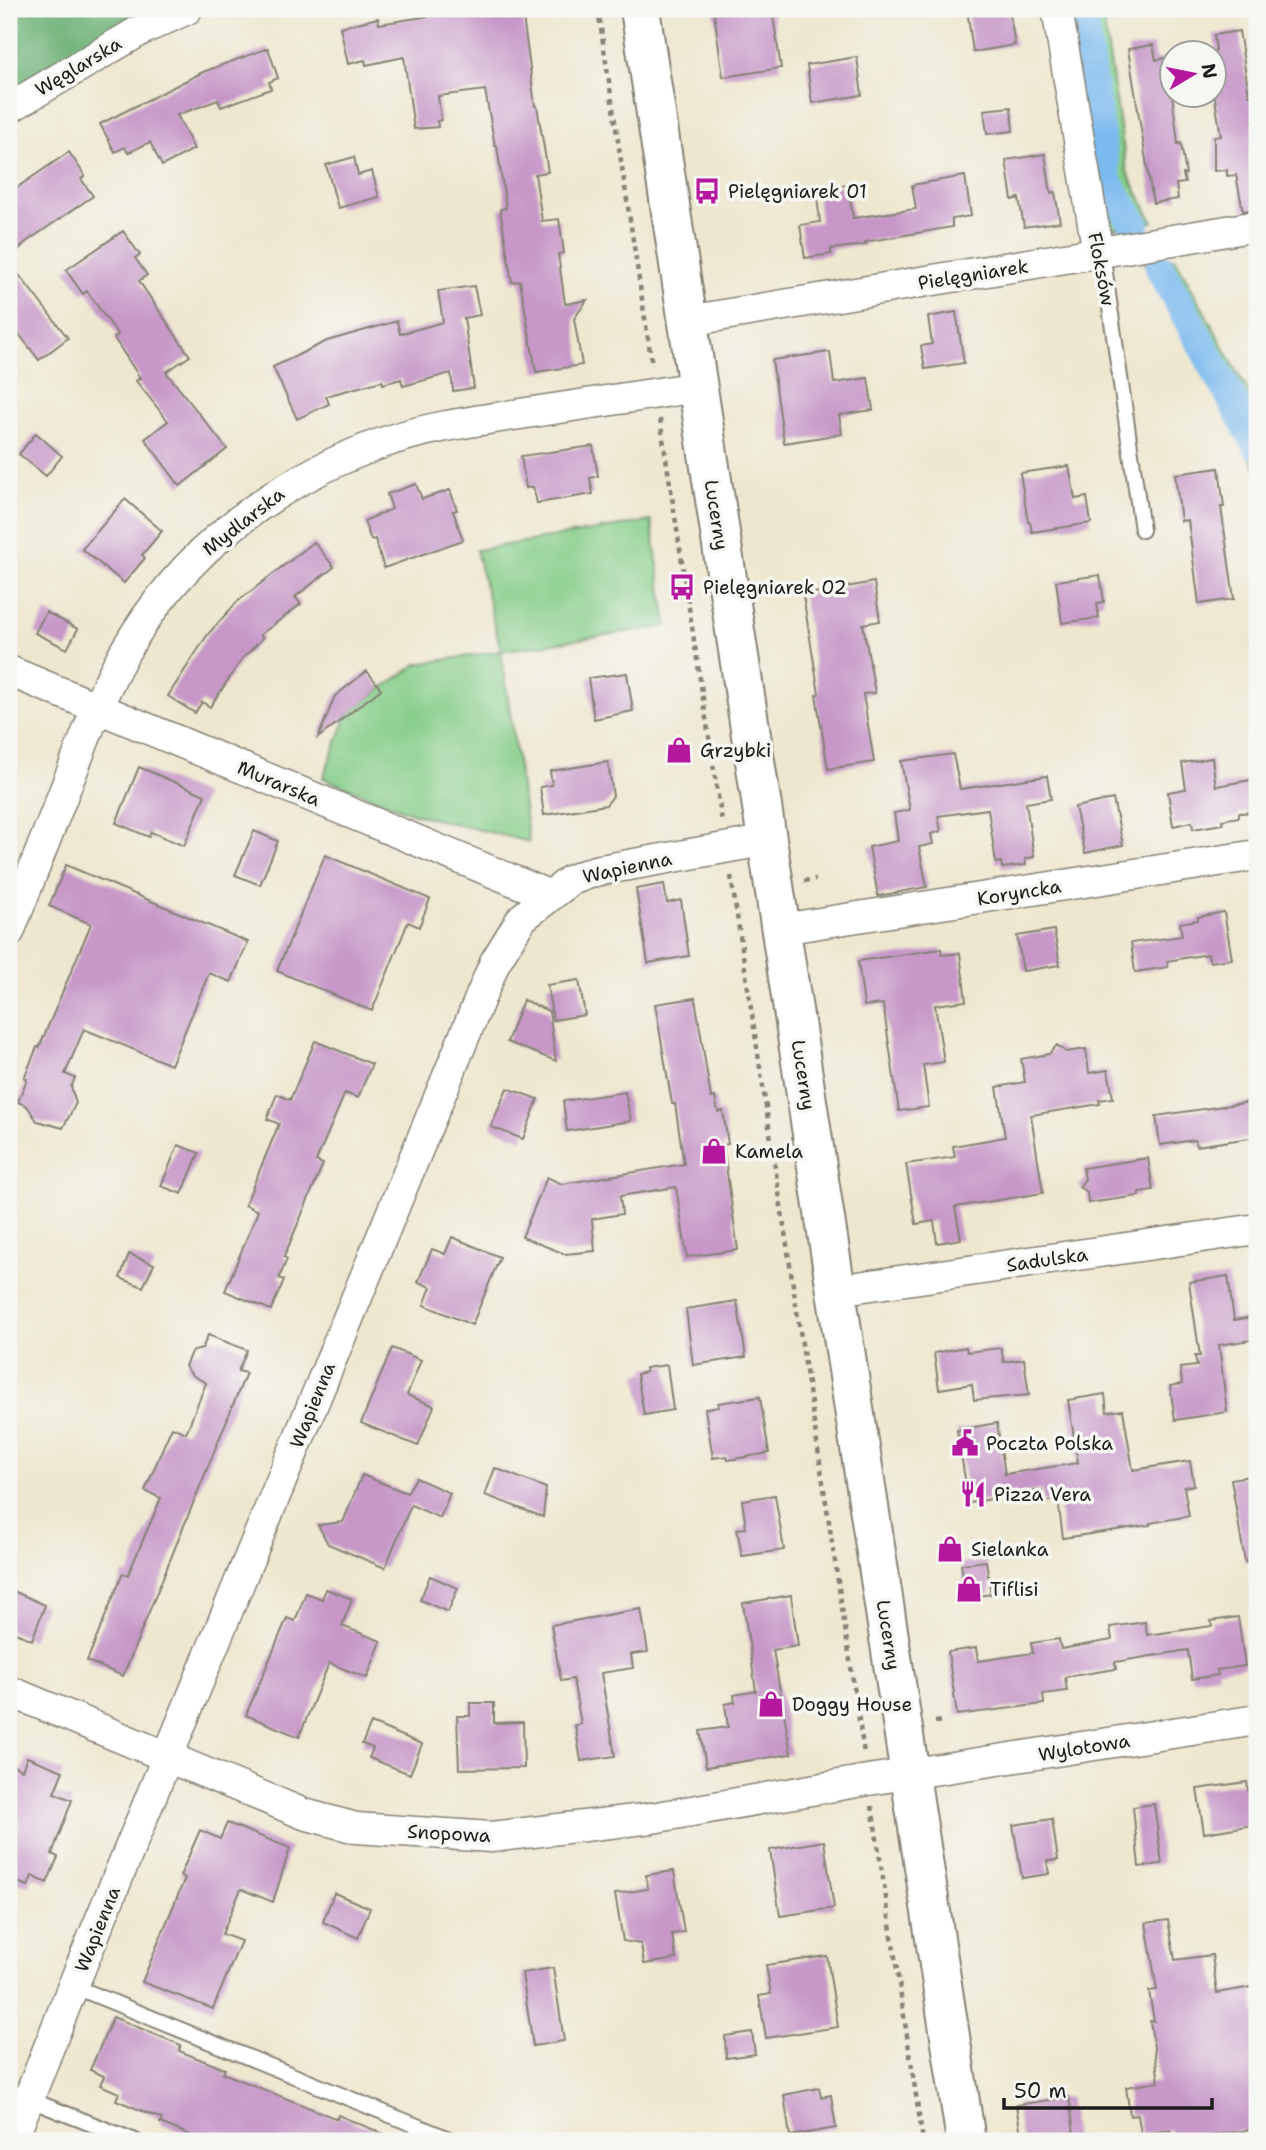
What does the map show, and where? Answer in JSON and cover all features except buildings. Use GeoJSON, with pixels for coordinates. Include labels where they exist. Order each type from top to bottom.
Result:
{"type":"FeatureCollection","features":[{"type":"Feature","properties":{"kind":"street","name":"Węglarska"},"geometry":{"type":"LineString","coordinates":[[9,108],[141,30],[187,9]]}},
{"type":"Feature","properties":{"kind":"street","name":"Lucerny"},"geometry":{"type":"LineString","coordinates":[[640,9],[966,2141]]}},
{"type":"Feature","properties":{"kind":"street","name":"Floksów"},"geometry":{"type":"LineString","coordinates":[[1057,9],[1098,253]]}},
{"type":"Feature","properties":{"kind":"street","name":"Pielęgniarek"},"geometry":{"type":"LineString","coordinates":[[688,321],[1257,226]]}},
{"type":"Feature","properties":{"kind":"street","name":"Mydlarska"},"geometry":{"type":"LineString","coordinates":[[9,932],[97,707],[123,654],[150,610],[195,559],[238,520],[285,487],[335,461],[387,441],[421,432],[698,387]]}},
{"type":"Feature","properties":{"kind":"street","name":"Murarska"},"geometry":{"type":"LineString","coordinates":[[9,671],[548,895]]}},
{"type":"Feature","properties":{"kind":"street","name":"Wapienna"},"geometry":{"type":"LineString","coordinates":[[12,2141],[495,962],[522,918],[548,895],[571,880],[595,871],[769,840]]}},
{"type":"Feature","properties":{"kind":"street","name":"Koryncka"},"geometry":{"type":"LineString","coordinates":[[781,929],[1257,855]]}},
{"type":"Feature","properties":{"kind":"street","name":"Sadulska"},"geometry":{"type":"LineString","coordinates":[[837,1290],[1257,1229]]}},
{"type":"Feature","properties":{"kind":"street","name":"Snopowa"},"geometry":{"type":"LineString","coordinates":[[9,1691],[304,1814],[356,1828],[491,1837],[653,1818],[911,1774]]}},
{"type":"Feature","properties":{"kind":"street","name":"Wylotowa"},"geometry":{"type":"LineString","coordinates":[[911,1774],[1257,1720]]}},
{"type":"Feature","properties":{"kind":"lane","name":"Floksów"},"geometry":{"type":"LineString","coordinates":[[1098,253],[1104,266],[1142,530]]}},
{"type":"Feature","properties":{"kind":"lane"},"geometry":{"type":"LineString","coordinates":[[74,1986],[454,2141]]}},
{"type":"Feature","properties":{"kind":"lane"},"geometry":{"type":"LineString","coordinates":[[28,2099],[135,2141]]}},
{"type":"Feature","properties":{"kind":"path"},"geometry":{"type":"LineString","coordinates":[[598,9],[861,1732]]}},
{"type":"Feature","properties":{"kind":"path"},"geometry":{"type":"LineString","coordinates":[[872,1800],[923,2141]]}},
{"type":"Feature","properties":{"kind":"green space"},"geometry":{"type":"Polygon","coordinates":[[[9,9],[188,9],[9,108],[9,9]]]}},
{"type":"Feature","properties":{"kind":"green space"},"geometry":{"type":"Polygon","coordinates":[[[1064,9],[1102,9],[1127,172],[1153,222],[1102,230],[1064,9]]]}},
{"type":"Feature","properties":{"kind":"green space"},"geometry":{"type":"Polygon","coordinates":[[[1175,258],[1257,408],[1257,470],[1144,263],[1175,258]]]}},
{"type":"Feature","properties":{"kind":"green space"},"geometry":{"type":"Polygon","coordinates":[[[651,521],[667,626],[501,651],[476,550],[651,521]]]}},
{"type":"Feature","properties":{"kind":"green space"},"geometry":{"type":"Polygon","coordinates":[[[501,651],[529,842],[411,813],[323,778],[347,715],[381,689],[417,664],[501,651]]]}},
{"type":"Feature","properties":{"kind":"waterway"},"geometry":{"type":"LineString","coordinates":[[1081,9],[1107,182],[1135,225]]}},
{"type":"Feature","properties":{"kind":"waterway"},"geometry":{"type":"LineString","coordinates":[[1160,268],[1257,445]]}},
{"type":"Feature","properties":{"kind":"place","name":"Pielęgniarek 01"},"geometry":{"type":"Point","coordinates":[707,191]}},
{"type":"Feature","properties":{"kind":"place","name":"Pielęgniarek 02"},"geometry":{"type":"Point","coordinates":[682,587]}},
{"type":"Feature","properties":{"kind":"place","name":"Grzybki"},"geometry":{"type":"Point","coordinates":[679,750]}},
{"type":"Feature","properties":{"kind":"place","name":"Kamela"},"geometry":{"type":"Point","coordinates":[714,1151]}},
{"type":"Feature","properties":{"kind":"place","name":"Poczta Polska"},"geometry":{"type":"Point","coordinates":[965,1443]}},
{"type":"Feature","properties":{"kind":"place","name":"Pizza Vera"},"geometry":{"type":"Point","coordinates":[973,1494]}},
{"type":"Feature","properties":{"kind":"place","name":"Sielanka"},"geometry":{"type":"Point","coordinates":[950,1549]}},
{"type":"Feature","properties":{"kind":"place","name":"Tiflisi"},"geometry":{"type":"Point","coordinates":[969,1589]}},
{"type":"Feature","properties":{"kind":"place","name":"Doggy House"},"geometry":{"type":"Point","coordinates":[771,1704]}}]}
